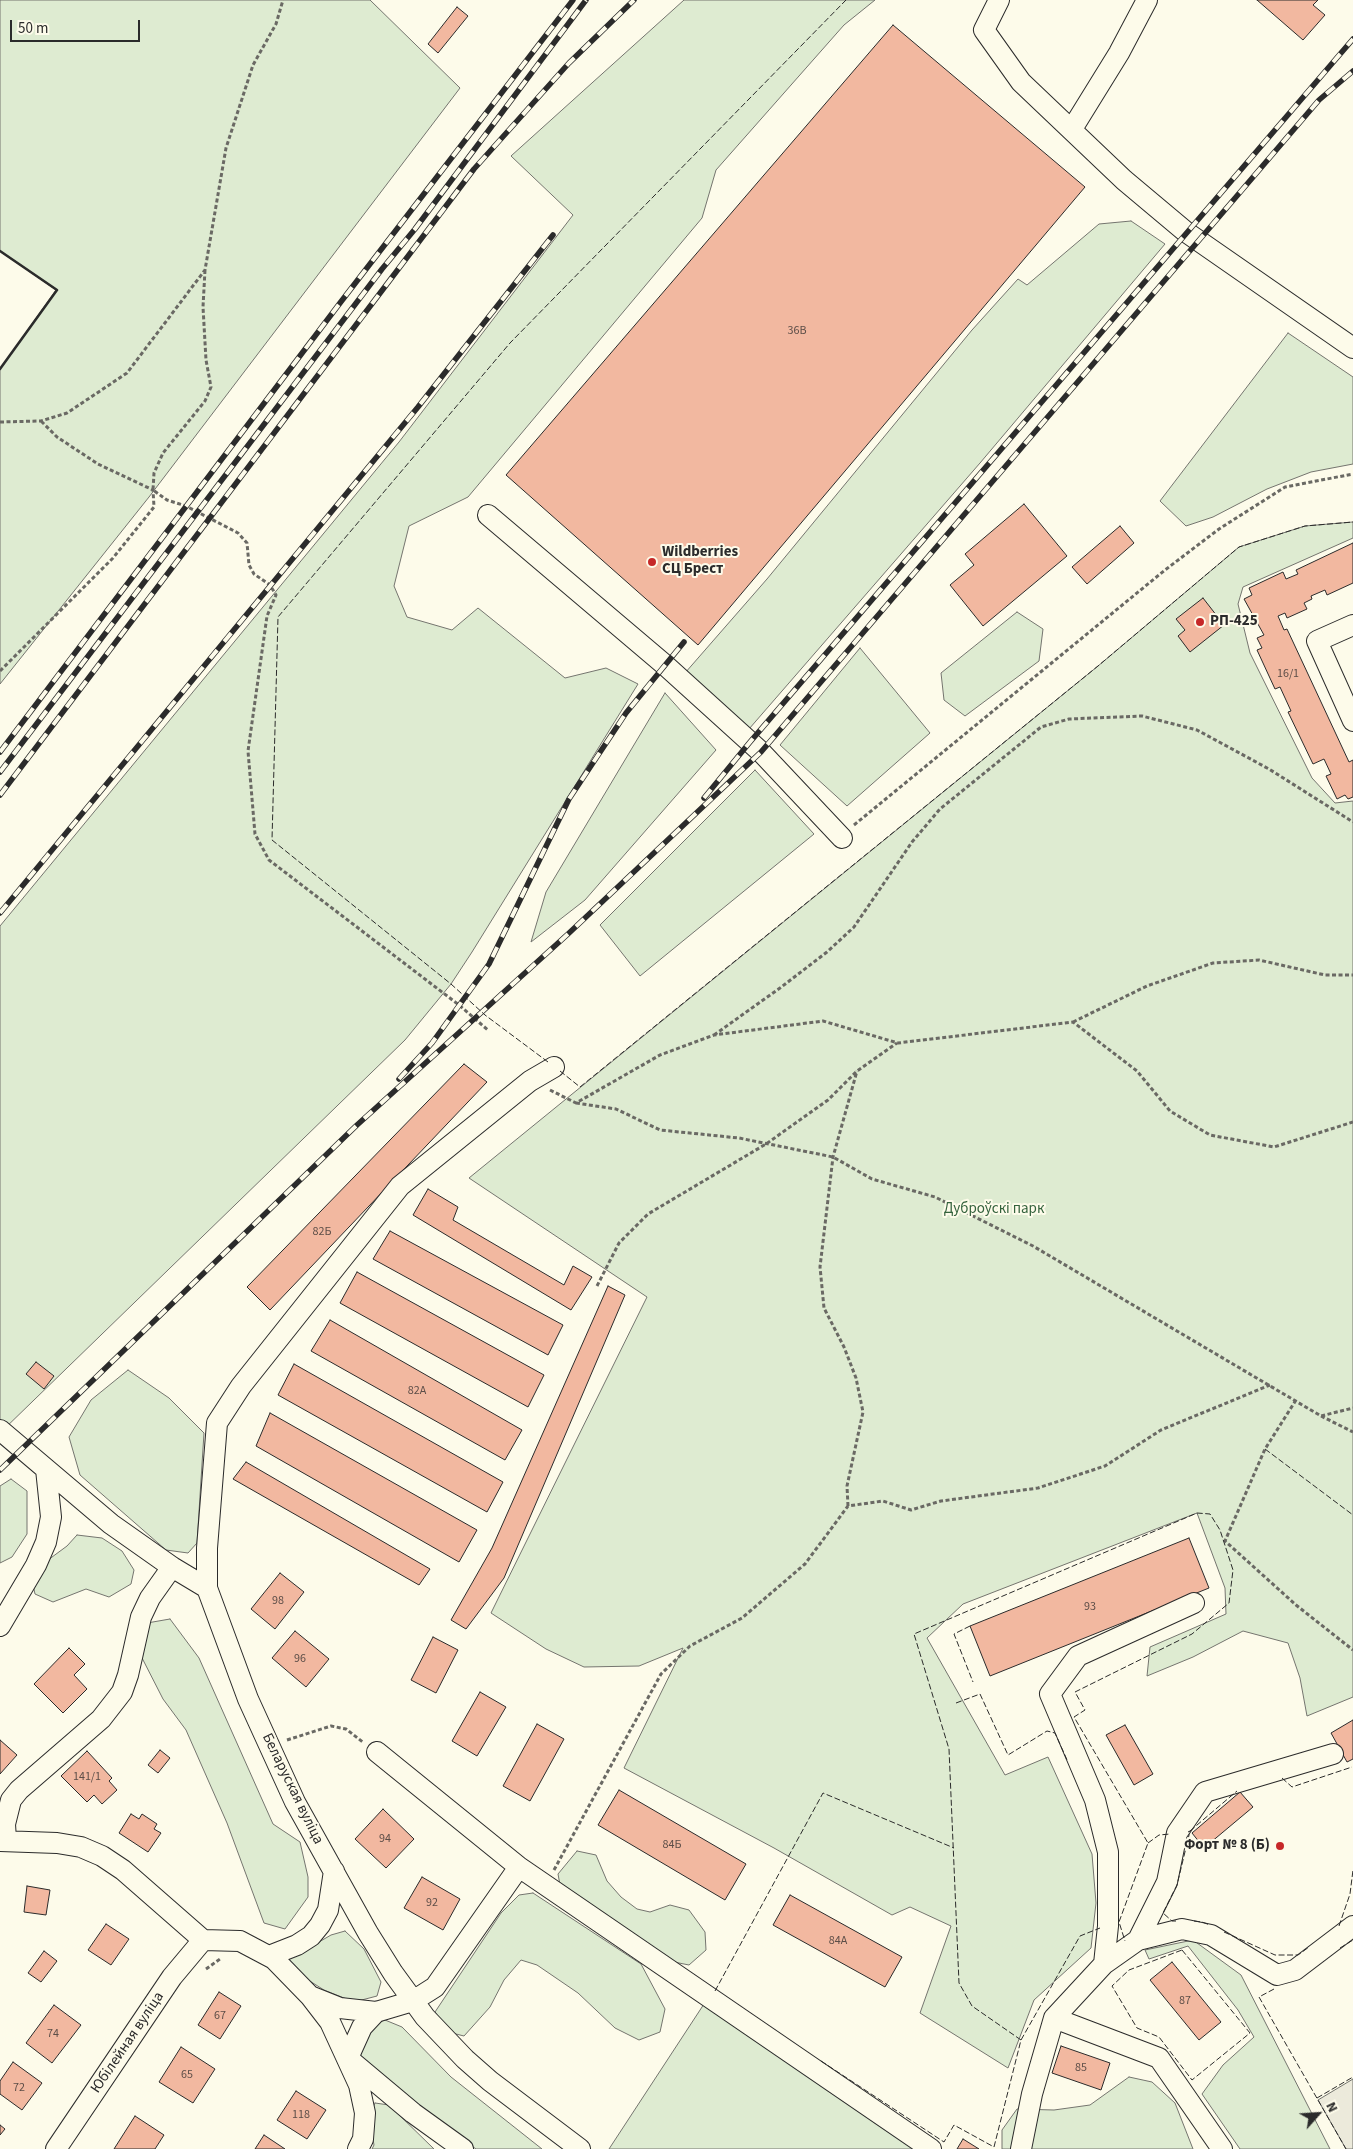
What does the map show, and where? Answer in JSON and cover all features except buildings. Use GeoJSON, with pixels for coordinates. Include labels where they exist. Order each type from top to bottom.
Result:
{"type":"FeatureCollection","features":[{"type":"Feature","properties":{"kind":"street"},"geometry":{"type":"LineString","coordinates":[[999,0],[984,30],[1021,82],[1124,180],[1186,232],[1353,348]]}},
{"type":"Feature","properties":{"kind":"street"},"geometry":{"type":"LineString","coordinates":[[1072,129],[1119,53],[1147,0]]}},
{"type":"Feature","properties":{"kind":"street"},"geometry":{"type":"LineString","coordinates":[[488,515],[686,684],[761,752],[841,837]]}},
{"type":"Feature","properties":{"kind":"street"},"geometry":{"type":"LineString","coordinates":[[1353,625],[1318,641],[1353,721]]}},
{"type":"Feature","properties":{"kind":"street"},"geometry":{"type":"LineString","coordinates":[[207,1588],[207,1548],[217,1423],[241,1386],[400,1186],[530,1081],[554,1067]]}},
{"type":"Feature","properties":{"kind":"street"},"geometry":{"type":"LineString","coordinates":[[3,1437],[46,1469],[111,1524],[172,1567],[207,1588]]}},
{"type":"Feature","properties":{"kind":"street"},"geometry":{"type":"LineString","coordinates":[[0,1626],[36,1565],[46,1542],[51,1517],[46,1469]]}},
{"type":"Feature","properties":{"kind":"street"},"geometry":{"type":"LineString","coordinates":[[172,1567],[150,1598],[141,1616],[128,1675],[122,1692],[101,1719],[19,1790],[11,1800],[3,1841],[57,1843],[81,1847],[102,1856],[123,1870],[203,1940],[240,1941],[269,1956],[310,1996],[330,2022],[348,2058],[359,2085],[365,2113],[363,2139],[358,2149]]}},
{"type":"Feature","properties":{"kind":"street","name":"Беларуская вуліца"},"geometry":{"type":"LineString","coordinates":[[207,1588],[248,1699],[295,1802],[368,1933],[413,2002],[442,2038],[464,2059],[580,2149]]}},
{"type":"Feature","properties":{"kind":"street"},"geometry":{"type":"LineString","coordinates":[[1104,1964],[1108,1926],[1108,1852],[1096,1800],[1050,1694],[1078,1656],[1194,1603]]}},
{"type":"Feature","properties":{"kind":"street"},"geometry":{"type":"LineString","coordinates":[[377,1752],[520,1867],[931,2149]]}},
{"type":"Feature","properties":{"kind":"street"},"geometry":{"type":"LineString","coordinates":[[1138,1940],[1167,1882],[1177,1833],[1205,1792],[1333,1754]]}},
{"type":"Feature","properties":{"kind":"street"},"geometry":{"type":"LineString","coordinates":[[310,1996],[340,2008],[376,2012],[413,2002],[434,1987],[520,1867]]}},
{"type":"Feature","properties":{"kind":"street"},"geometry":{"type":"LineString","coordinates":[[269,1956],[297,1945],[311,1936],[320,1925],[328,1910],[334,1871]]}},
{"type":"Feature","properties":{"kind":"street"},"geometry":{"type":"LineString","coordinates":[[1021,2149],[1032,2094],[1054,2018],[1104,1964],[1138,1940],[1182,1929],[1211,1935],[1277,1975],[1295,1970],[1353,1926]]}},
{"type":"Feature","properties":{"kind":"street","name":"Юбілейная вуліца"},"geometry":{"type":"LineString","coordinates":[[56,2149],[172,1978],[203,1940]]}},
{"type":"Feature","properties":{"kind":"street"},"geometry":{"type":"LineString","coordinates":[[348,2058],[362,2027],[376,2012]]}},
{"type":"Feature","properties":{"kind":"street"},"geometry":{"type":"LineString","coordinates":[[1054,2018],[1159,2058],[1222,2149]]}},
{"type":"Feature","properties":{"kind":"street"},"geometry":{"type":"LineString","coordinates":[[348,2058],[413,2114],[463,2149]]}},
{"type":"Feature","properties":{"kind":"path"},"geometry":{"type":"LineString","coordinates":[[0,671],[113,558],[154,507],[154,473],[163,453],[205,401],[211,387],[206,360],[203,308],[205,270],[226,148],[253,65],[276,24],[283,0]]}},
{"type":"Feature","properties":{"kind":"path"},"geometry":{"type":"LineString","coordinates":[[0,422],[41,420],[67,413],[127,373],[205,270]]}},
{"type":"Feature","properties":{"kind":"path"},"geometry":{"type":"LineString","coordinates":[[41,420],[57,437],[98,464],[153,490],[167,500],[186,506],[238,533],[248,543],[249,565],[254,574],[270,585],[276,595],[268,616],[248,751],[255,834],[269,860],[459,1005],[489,1031]]}},
{"type":"Feature","properties":{"kind":"path"},"geometry":{"type":"LineString","coordinates":[[841,837],[1165,570],[1219,529],[1285,487],[1353,474]]}},
{"type":"Feature","properties":{"kind":"path"},"geometry":{"type":"LineString","coordinates":[[714,1035],[827,952],[854,927],[912,842],[940,809],[1041,727],[1068,719],[1142,716],[1197,730],[1269,769],[1353,822]]}},
{"type":"Feature","properties":{"kind":"path"},"geometry":{"type":"LineString","coordinates":[[576,1103],[660,1055],[714,1035],[823,1021],[898,1043],[1073,1022],[1147,986],[1212,963],[1259,960],[1326,975],[1353,975]]}},
{"type":"Feature","properties":{"kind":"path"},"geometry":{"type":"LineString","coordinates":[[1073,1022],[1138,1071],[1170,1111],[1210,1135],[1274,1146],[1353,1122]]}},
{"type":"Feature","properties":{"kind":"path"},"geometry":{"type":"LineString","coordinates":[[597,1286],[619,1243],[648,1214],[766,1144],[828,1100],[857,1071],[898,1043]]}},
{"type":"Feature","properties":{"kind":"path"},"geometry":{"type":"LineString","coordinates":[[546,1884],[661,1674],[690,1646],[742,1618],[805,1564],[848,1506],[847,1486],[863,1412],[856,1378],[844,1347],[824,1308],[820,1267],[833,1157],[844,1109],[857,1071]]}},
{"type":"Feature","properties":{"kind":"path"},"geometry":{"type":"LineString","coordinates":[[530,1081],[576,1103],[616,1109],[660,1130],[722,1136],[833,1157],[872,1179],[935,1197],[1033,1246],[1321,1416],[1353,1432]]}},
{"type":"Feature","properties":{"kind":"path"},"geometry":{"type":"LineString","coordinates":[[848,1506],[883,1501],[911,1510],[941,1501],[1038,1488],[1105,1466],[1161,1430],[1270,1385]]}},
{"type":"Feature","properties":{"kind":"path"},"geometry":{"type":"LineString","coordinates":[[1296,1400],[1264,1449],[1225,1541],[1296,1605],[1353,1650]]}},
{"type":"Feature","properties":{"kind":"path"},"geometry":{"type":"LineString","coordinates":[[1321,1416],[1353,1408]]}},
{"type":"Feature","properties":{"kind":"path"},"geometry":{"type":"LineString","coordinates":[[270,1746],[331,1726],[346,1730],[377,1752]]}},
{"type":"Feature","properties":{"kind":"green space"},"geometry":{"type":"Polygon","coordinates":[[[0,0],[370,0],[460,88],[149,497],[0,684],[0,369],[56,290],[0,251],[0,0]]]}},
{"type":"Feature","properties":{"kind":"green space"},"geometry":{"type":"Polygon","coordinates":[[[684,0],[875,0],[844,25],[716,170],[702,218],[468,497],[409,526],[394,586],[407,617],[452,630],[478,608],[565,678],[606,668],[638,684],[472,952],[451,984],[405,1040],[0,1433],[0,926],[399,442],[573,215],[511,156],[684,0]]]}},
{"type":"Feature","properties":{"kind":"green space"},"geometry":{"type":"Polygon","coordinates":[[[1131,221],[1165,244],[980,463],[749,729],[685,673],[767,579],[972,330],[1018,279],[1027,285],[1099,224],[1131,221]]]}},
{"type":"Feature","properties":{"kind":"green space"},"geometry":{"type":"Polygon","coordinates":[[[1288,333],[1353,377],[1353,464],[1311,472],[1267,489],[1213,517],[1186,526],[1160,501],[1288,333]]]}},
{"type":"Feature","properties":{"kind":"green space","name":"Дуброўскі парк"},"geometry":{"type":"Polygon","coordinates":[[[1353,522],[1353,538],[1243,587],[1238,604],[1250,653],[1312,778],[1335,803],[1353,801],[1353,1697],[1307,1716],[1300,1678],[1288,1643],[1243,1631],[1193,1657],[1147,1676],[1150,1647],[1226,1614],[1225,1588],[1197,1513],[963,1604],[927,1638],[1005,1775],[1048,1757],[1092,1854],[1096,1903],[1091,1948],[1034,2000],[1008,2068],[920,2013],[951,1926],[910,1907],[892,1915],[774,1848],[624,1768],[683,1648],[639,1666],[584,1667],[546,1649],[491,1613],[647,1297],[469,1178],[1098,666],[1239,547],[1305,526],[1353,522]]]}},
{"type":"Feature","properties":{"kind":"green space"},"geometry":{"type":"Polygon","coordinates":[[[1017,612],[1043,629],[1039,661],[965,716],[944,700],[941,673],[1017,612]]]}},
{"type":"Feature","properties":{"kind":"green space"},"geometry":{"type":"Polygon","coordinates":[[[860,648],[930,733],[847,806],[780,745],[860,648]]]}},
{"type":"Feature","properties":{"kind":"green space"},"geometry":{"type":"Polygon","coordinates":[[[665,693],[716,750],[585,900],[531,942],[546,892],[665,693]]]}},
{"type":"Feature","properties":{"kind":"green space"},"geometry":{"type":"Polygon","coordinates":[[[755,770],[814,834],[640,976],[600,925],[755,770]]]}},
{"type":"Feature","properties":{"kind":"green space"},"geometry":{"type":"Polygon","coordinates":[[[128,1370],[169,1398],[204,1433],[197,1543],[188,1553],[166,1550],[80,1475],[69,1437],[91,1400],[128,1370]]]}},
{"type":"Feature","properties":{"kind":"green space"},"geometry":{"type":"Polygon","coordinates":[[[11,1479],[27,1491],[27,1534],[12,1557],[0,1563],[0,1486],[11,1479]]]}},
{"type":"Feature","properties":{"kind":"green space"},"geometry":{"type":"Polygon","coordinates":[[[77,1535],[102,1538],[122,1551],[134,1570],[131,1584],[109,1597],[86,1589],[53,1602],[35,1594],[32,1580],[48,1560],[67,1546],[77,1535]]]}},
{"type":"Feature","properties":{"kind":"green space"},"geometry":{"type":"Polygon","coordinates":[[[170,1619],[199,1658],[273,1824],[300,1842],[308,1877],[308,1897],[285,1929],[264,1923],[227,1823],[186,1730],[163,1699],[140,1654],[147,1623],[170,1619]]]}},
{"type":"Feature","properties":{"kind":"green space"},"geometry":{"type":"Polygon","coordinates":[[[577,1851],[596,1855],[607,1881],[621,1897],[637,1909],[650,1912],[670,1905],[689,1910],[705,1932],[706,1950],[689,1965],[669,1961],[560,1885],[558,1874],[577,1851]]]}},
{"type":"Feature","properties":{"kind":"green space"},"geometry":{"type":"Polygon","coordinates":[[[533,1893],[641,1964],[665,2009],[660,2032],[639,2040],[615,2028],[578,1993],[537,1965],[521,1960],[504,1980],[490,2007],[464,2036],[448,2032],[435,2012],[501,1913],[519,1895],[533,1893]]]}},
{"type":"Feature","properties":{"kind":"green space"},"geometry":{"type":"Polygon","coordinates":[[[345,1931],[364,1949],[381,1982],[377,1996],[354,2002],[324,1990],[305,1978],[288,1963],[290,1953],[307,1949],[331,1935],[345,1931]]]}},
{"type":"Feature","properties":{"kind":"green space"},"geometry":{"type":"Polygon","coordinates":[[[1193,1940],[1241,1975],[1330,2149],[1240,2149],[1202,2094],[1223,2065],[1254,2037],[1238,2010],[1188,1946],[1149,1959],[1145,1950],[1193,1940]]]}},
{"type":"Feature","properties":{"kind":"green space"},"geometry":{"type":"Polygon","coordinates":[[[704,2004],[917,2149],[609,2149],[704,2004]]]}},
{"type":"Feature","properties":{"kind":"green space"},"geometry":{"type":"Polygon","coordinates":[[[385,2020],[402,2027],[451,2077],[542,2149],[476,2149],[413,2105],[361,2058],[359,2041],[369,2026],[385,2020]]]}},
{"type":"Feature","properties":{"kind":"green space"},"geometry":{"type":"Polygon","coordinates":[[[1129,2077],[1152,2082],[1175,2103],[1193,2149],[1002,2149],[1002,2130],[1017,2109],[1054,2110],[1090,2105],[1129,2077]]]}},
{"type":"Feature","properties":{"kind":"green space"},"geometry":{"type":"Polygon","coordinates":[[[375,2103],[389,2105],[434,2149],[372,2149],[374,2145],[369,2117],[375,2103]]]}},
{"type":"Feature","properties":{"kind":"shaded area"},"geometry":{"type":"Polygon","coordinates":[[[1353,2079],[1353,2149],[1346,2149],[1318,2100],[1353,2079]]]}},
{"type":"Feature","properties":{"kind":"railway"},"geometry":{"type":"LineString","coordinates":[[0,752],[340,303],[573,0]]}},
{"type":"Feature","properties":{"kind":"railway"},"geometry":{"type":"LineString","coordinates":[[0,772],[382,269],[415,229],[586,0]]}},
{"type":"Feature","properties":{"kind":"railway"},"geometry":{"type":"LineString","coordinates":[[0,795],[474,169],[569,63],[634,0]]}},
{"type":"Feature","properties":{"kind":"railway"},"geometry":{"type":"LineString","coordinates":[[704,798],[1353,39]]}},
{"type":"Feature","properties":{"kind":"railway"},"geometry":{"type":"LineString","coordinates":[[0,1470],[357,1125],[568,934],[761,752],[1319,100],[1353,71]]}},
{"type":"Feature","properties":{"kind":"railway"},"geometry":{"type":"LineString","coordinates":[[0,913],[418,407],[553,235]]}},
{"type":"Feature","properties":{"kind":"railway"},"geometry":{"type":"LineString","coordinates":[[399,1079],[432,1043],[489,964],[569,799],[626,713],[684,642]]}},
{"type":"Feature","properties":{"kind":"fence"},"geometry":{"type":"LineString","coordinates":[[548,1062],[485,1015],[451,984],[272,840],[278,617],[510,343],[846,0]]}},
{"type":"Feature","properties":{"kind":"fence"},"geometry":{"type":"LineString","coordinates":[[560,1071],[580,1087],[1098,666],[1239,547],[1305,526],[1353,522]]}},
{"type":"Feature","properties":{"kind":"fence"},"geometry":{"type":"LineString","coordinates":[[1265,1449],[1353,1515]]}},
{"type":"Feature","properties":{"kind":"fence"},"geometry":{"type":"LineString","coordinates":[[821,2061],[944,2142],[954,2125],[994,2147],[1021,2040],[972,2006],[959,1983],[949,1749],[914,1634],[1197,1513],[1210,1514],[1220,1530],[1233,1570],[1229,1603],[1192,1634],[1075,1692],[1085,1710],[1074,1717],[1148,1843],[1119,1922],[1125,1941]]}},
{"type":"Feature","properties":{"kind":"fence"},"geometry":{"type":"LineString","coordinates":[[970,1626],[954,1634],[973,1682]]}},
{"type":"Feature","properties":{"kind":"fence"},"geometry":{"type":"LineString","coordinates":[[956,1703],[980,1694],[1008,1755],[1047,1731],[1055,1733],[1068,1762]]}},
{"type":"Feature","properties":{"kind":"fence"},"geometry":{"type":"LineString","coordinates":[[1282,1778],[1292,1787],[1352,1767]]}},
{"type":"Feature","properties":{"kind":"fence"},"geometry":{"type":"LineString","coordinates":[[1190,1831],[1237,1791]]}},
{"type":"Feature","properties":{"kind":"fence"},"geometry":{"type":"LineString","coordinates":[[715,1991],[823,1793],[954,1848]]}},
{"type":"Feature","properties":{"kind":"fence"},"geometry":{"type":"LineString","coordinates":[[1176,1921],[1172,1921],[1163,1913],[1177,1885],[1190,1831],[1188,1832]]}},
{"type":"Feature","properties":{"kind":"fence"},"geometry":{"type":"LineString","coordinates":[[1148,1843],[1159,1835],[1170,1834]]}},
{"type":"Feature","properties":{"kind":"fence"},"geometry":{"type":"LineString","coordinates":[[1339,1926],[1350,1894],[1353,1870]]}},
{"type":"Feature","properties":{"kind":"fence"},"geometry":{"type":"LineString","coordinates":[[1194,1921],[1210,1925]]}},
{"type":"Feature","properties":{"kind":"fence"},"geometry":{"type":"LineString","coordinates":[[1021,2040],[1080,1936],[1100,1928]]}},
{"type":"Feature","properties":{"kind":"fence"},"geometry":{"type":"LineString","coordinates":[[1224,1932],[1275,1955],[1298,1955],[1309,1947]]}},
{"type":"Feature","properties":{"kind":"fence"},"geometry":{"type":"LineString","coordinates":[[1340,1948],[1353,1940]]}},
{"type":"Feature","properties":{"kind":"fence"},"geometry":{"type":"LineString","coordinates":[[1182,1950],[1250,2033],[1192,2080],[1159,2037],[1137,2028],[1112,1986],[1129,1970],[1182,1950]]}},
{"type":"Feature","properties":{"kind":"fence"},"geometry":{"type":"LineString","coordinates":[[1274,1989],[1259,1997],[1346,2149]]}},
{"type":"Feature","properties":{"kind":"fence"},"geometry":{"type":"LineString","coordinates":[[1317,2098],[1353,2077]]}},
{"type":"Feature","properties":{"kind":"wall"},"geometry":{"type":"LineString","coordinates":[[0,251],[57,290],[0,369]]}},
{"type":"Feature","properties":{"kind":"place","name":"Wildberries СЦ Брест"},"geometry":{"type":"Point","coordinates":[652,562]}},
{"type":"Feature","properties":{"kind":"place","name":"РП-425"},"geometry":{"type":"Point","coordinates":[1200,622]}},
{"type":"Feature","properties":{"kind":"place","name":"Форт № 8 (Б)"},"geometry":{"type":"Point","coordinates":[1280,1846]}}]}
